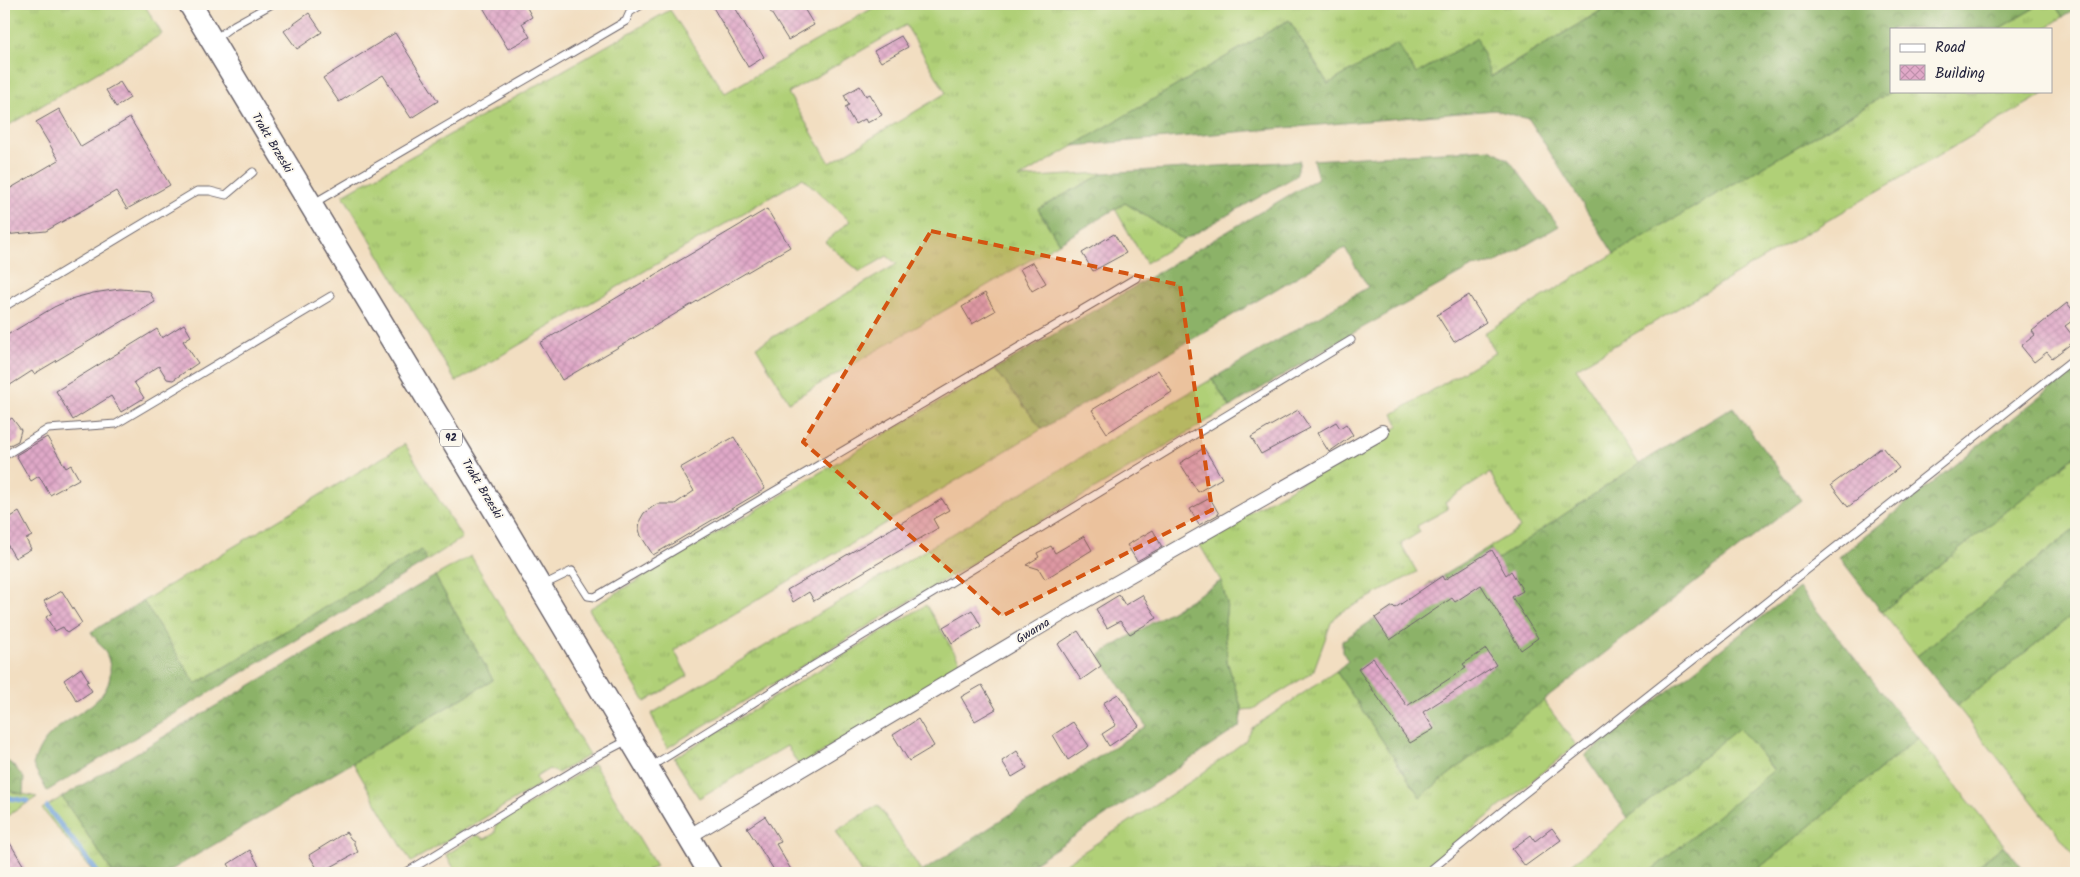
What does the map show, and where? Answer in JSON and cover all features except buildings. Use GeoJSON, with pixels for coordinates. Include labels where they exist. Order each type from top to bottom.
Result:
{"type":"FeatureCollection","features":[{"type":"Feature","properties":{"kind":"main road","name":"Trakt Brzeski"},"geometry":{"type":"LineString","coordinates":[[190,4],[710,873]]}},
{"type":"Feature","properties":{"kind":"street","name":"Gwarna"},"geometry":{"type":"LineString","coordinates":[[688,837],[1067,611],[1382,432]]}},
{"type":"Feature","properties":{"kind":"lane"},"geometry":{"type":"LineString","coordinates":[[212,41],[234,25],[272,4]]}},
{"type":"Feature","properties":{"kind":"lane"},"geometry":{"type":"LineString","coordinates":[[310,205],[626,21],[630,12],[643,4]]}},
{"type":"Feature","properties":{"kind":"lane"},"geometry":{"type":"LineString","coordinates":[[4,307],[197,191],[210,191],[226,195],[252,172]]}},
{"type":"Feature","properties":{"kind":"lane"},"geometry":{"type":"LineString","coordinates":[[540,587],[572,571],[588,596],[595,597],[1136,278]]}},
{"type":"Feature","properties":{"kind":"lane"},"geometry":{"type":"LineString","coordinates":[[4,456],[48,429],[116,424],[331,296]]}},
{"type":"Feature","properties":{"kind":"lane"},"geometry":{"type":"LineString","coordinates":[[647,768],[1351,340]]}},
{"type":"Feature","properties":{"kind":"lane"},"geometry":{"type":"LineString","coordinates":[[1427,873],[2076,357]]}},
{"type":"Feature","properties":{"kind":"lane"},"geometry":{"type":"LineString","coordinates":[[405,873],[601,754],[630,739]]}},
{"type":"Feature","properties":{"kind":"highlighted area"},"geometry":{"type":"Polygon","coordinates":[[[931,231],[1180,285],[1212,510],[1002,616],[803,442],[931,231]]]}},
{"type":"Feature","properties":{"kind":"green space"},"geometry":{"type":"Polygon","coordinates":[[[4,4],[144,4],[162,34],[4,128],[4,4]]]}},
{"type":"Feature","properties":{"kind":"green space"},"geometry":{"type":"Polygon","coordinates":[[[880,4],[1612,4],[1490,77],[1476,39],[1416,74],[1397,44],[1328,84],[1289,20],[1019,178],[1104,173],[1038,209],[1059,243],[789,402],[756,347],[897,264],[887,256],[860,272],[825,242],[850,221],[803,178],[456,382],[343,195],[670,10],[725,93],[880,4]],[[906,25],[788,93],[830,163],[946,93],[906,25]]]}},
{"type":"Feature","properties":{"kind":"green space"},"geometry":{"type":"Polygon","coordinates":[[[1612,4],[2041,4],[2000,28],[1890,28],[1890,92],[1614,254],[1529,119],[1495,110],[1073,146],[1289,20],[1328,84],[1397,44],[1416,74],[1477,38],[1491,77],[1612,4]]]}},
{"type":"Feature","properties":{"kind":"green space"},"geometry":{"type":"Polygon","coordinates":[[[2041,4],[2054,4],[2063,17],[2046,28],[2000,28],[2041,4]]]}},
{"type":"Feature","properties":{"kind":"green space"},"geometry":{"type":"Polygon","coordinates":[[[2054,4],[2076,4],[2076,9],[2063,17],[2054,4]]]}},
{"type":"Feature","properties":{"kind":"green space"},"geometry":{"type":"Polygon","coordinates":[[[1890,92],[2047,92],[1576,368],[1639,464],[1497,560],[1489,547],[1520,528],[1490,473],[1445,502],[1448,509],[1417,526],[1420,532],[1401,544],[1417,572],[1338,614],[1331,623],[1313,672],[1253,709],[1242,710],[1227,661],[1225,622],[1227,604],[1221,581],[1198,542],[1399,426],[1393,414],[1496,352],[1484,333],[1585,271],[1890,92]]]}},
{"type":"Feature","properties":{"kind":"green space"},"geometry":{"type":"Polygon","coordinates":[[[1491,149],[1509,160],[1559,226],[1495,263],[1472,267],[1353,333],[1230,407],[1212,379],[1368,287],[1345,248],[1042,429],[995,369],[1318,178],[1313,160],[1491,149]]]}},
{"type":"Feature","properties":{"kind":"green space"},"geometry":{"type":"Polygon","coordinates":[[[1300,161],[1296,176],[1184,240],[1125,203],[1059,243],[1038,209],[1104,173],[1300,161]]]}},
{"type":"Feature","properties":{"kind":"green space"},"geometry":{"type":"Polygon","coordinates":[[[1125,203],[1184,240],[1146,263],[1115,209],[1125,203]]]}},
{"type":"Feature","properties":{"kind":"green space"},"geometry":{"type":"Polygon","coordinates":[[[2076,368],[2076,455],[1882,612],[1839,557],[2076,368]]]}},
{"type":"Feature","properties":{"kind":"green space"},"geometry":{"type":"Polygon","coordinates":[[[995,369],[1042,429],[674,650],[688,676],[645,702],[589,609],[995,369]]]}},
{"type":"Feature","properties":{"kind":"green space"},"geometry":{"type":"Polygon","coordinates":[[[1212,379],[1230,407],[667,748],[651,714],[1212,379]]]}},
{"type":"Feature","properties":{"kind":"green space"},"geometry":{"type":"Polygon","coordinates":[[[1733,407],[1801,500],[1420,797],[1336,671],[1348,661],[1342,651],[1342,641],[1393,606],[1395,608],[1427,588],[1426,586],[1489,547],[1498,559],[1639,464],[1733,407]]]}},
{"type":"Feature","properties":{"kind":"green space"},"geometry":{"type":"Polygon","coordinates":[[[405,444],[462,538],[427,561],[421,550],[196,684],[143,601],[405,444]]]}},
{"type":"Feature","properties":{"kind":"green space"},"geometry":{"type":"Polygon","coordinates":[[[2076,455],[2076,528],[1917,656],[1882,612],[2076,455]]]}},
{"type":"Feature","properties":{"kind":"green space"},"geometry":{"type":"Polygon","coordinates":[[[2076,528],[2076,612],[1957,706],[1917,656],[2076,528]]]}},
{"type":"Feature","properties":{"kind":"green space"},"geometry":{"type":"Polygon","coordinates":[[[421,550],[427,561],[47,791],[33,765],[40,749],[47,738],[92,704],[108,685],[110,673],[108,658],[91,632],[143,601],[196,684],[421,550]]]}},
{"type":"Feature","properties":{"kind":"green space"},"geometry":{"type":"Polygon","coordinates":[[[471,556],[589,755],[558,773],[549,769],[536,777],[539,785],[411,862],[353,763],[493,680],[435,576],[471,556]]]}},
{"type":"Feature","properties":{"kind":"green space"},"geometry":{"type":"Polygon","coordinates":[[[435,576],[493,680],[166,873],[113,873],[62,797],[435,576]]]}},
{"type":"Feature","properties":{"kind":"green space"},"geometry":{"type":"Polygon","coordinates":[[[1221,581],[1227,604],[1225,622],[1227,661],[1242,710],[1239,727],[1019,873],[920,873],[1146,726],[1099,655],[1221,581]]]}},
{"type":"Feature","properties":{"kind":"green space"},"geometry":{"type":"Polygon","coordinates":[[[1799,588],[1918,738],[1753,873],[1648,873],[1774,770],[1739,728],[1628,818],[1585,756],[1799,588]]]}},
{"type":"Feature","properties":{"kind":"green space"},"geometry":{"type":"Polygon","coordinates":[[[926,605],[964,668],[799,766],[787,746],[699,798],[674,758],[926,605]]]}},
{"type":"Feature","properties":{"kind":"green space"},"geometry":{"type":"Polygon","coordinates":[[[2076,612],[2076,857],[1957,706],[2076,612]]]}},
{"type":"Feature","properties":{"kind":"green space"},"geometry":{"type":"Polygon","coordinates":[[[1336,671],[1420,797],[1543,700],[1576,745],[1418,873],[1051,873],[1196,778],[1245,741],[1252,728],[1336,671]]]}},
{"type":"Feature","properties":{"kind":"green space"},"geometry":{"type":"Polygon","coordinates":[[[1739,727],[1774,771],[1648,873],[1561,873],[1739,727]]]}},
{"type":"Feature","properties":{"kind":"green space"},"geometry":{"type":"Polygon","coordinates":[[[1918,738],[2004,845],[1969,873],[1753,873],[1918,738]]]}},
{"type":"Feature","properties":{"kind":"green space"},"geometry":{"type":"Polygon","coordinates":[[[4,758],[24,778],[23,794],[4,790],[4,758]]]}},
{"type":"Feature","properties":{"kind":"green space"},"geometry":{"type":"Polygon","coordinates":[[[594,764],[656,866],[644,873],[457,873],[446,855],[477,835],[485,839],[495,833],[496,825],[594,764]]]}},
{"type":"Feature","properties":{"kind":"green space"},"geometry":{"type":"Polygon","coordinates":[[[4,790],[37,797],[4,818],[4,790]]]}},
{"type":"Feature","properties":{"kind":"green space"},"geometry":{"type":"Polygon","coordinates":[[[62,797],[113,873],[94,873],[42,809],[62,797]]]}},
{"type":"Feature","properties":{"kind":"green space"},"geometry":{"type":"Polygon","coordinates":[[[878,805],[922,872],[861,873],[836,831],[878,805]]]}},
{"type":"Feature","properties":{"kind":"green space"},"geometry":{"type":"Polygon","coordinates":[[[2004,845],[2026,873],[1969,873],[2004,845]]]}},
{"type":"Feature","properties":{"kind":"waterway"},"geometry":{"type":"LineString","coordinates":[[4,797],[27,801]]}},
{"type":"Feature","properties":{"kind":"waterway"},"geometry":{"type":"LineString","coordinates":[[47,807],[98,873]]}}]}
